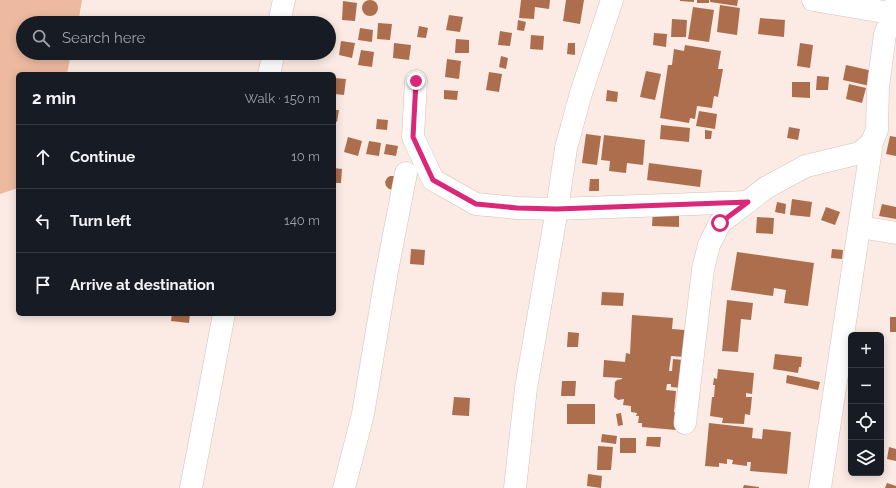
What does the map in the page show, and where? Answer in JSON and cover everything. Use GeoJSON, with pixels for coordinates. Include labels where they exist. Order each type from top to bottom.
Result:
{"type":"FeatureCollection","features":[{"type":"Feature","properties":{"kind":"street"},"geometry":{"type":"LineString","coordinates":[[281,16],[284,0]]}},
{"type":"Feature","properties":{"kind":"street"},"geometry":{"type":"LineString","coordinates":[[515,488],[526,388],[568,142],[581,93],[612,0]]}},
{"type":"Feature","properties":{"kind":"street"},"geometry":{"type":"LineString","coordinates":[[813,0],[895,10],[885,34],[878,86],[877,130],[872,142],[820,488]]}},
{"type":"Feature","properties":{"kind":"street"},"geometry":{"type":"LineString","coordinates":[[269,72],[272,60]]}},
{"type":"Feature","properties":{"kind":"street"},"geometry":{"type":"LineString","coordinates":[[416,81],[413,137],[433,180],[476,204],[517,208],[557,209],[748,202]]}},
{"type":"Feature","properties":{"kind":"street"},"geometry":{"type":"LineString","coordinates":[[685,423],[703,269],[709,245],[720,223],[767,187],[806,166],[860,152],[872,142]]}},
{"type":"Feature","properties":{"kind":"street"},"geometry":{"type":"LineString","coordinates":[[344,488],[363,414],[386,271],[406,173]]}},
{"type":"Feature","properties":{"kind":"street"},"geometry":{"type":"LineString","coordinates":[[860,227],[896,233]]}},
{"type":"Feature","properties":{"kind":"street"},"geometry":{"type":"LineString","coordinates":[[191,488],[224,316]]}},
{"type":"Feature","properties":{"kind":"shaded area"},"geometry":{"type":"Polygon","coordinates":[[[0,0],[82,0],[79,16],[16,16],[16,60],[70,60],[67,72],[16,72],[16,189],[0,194],[0,0]]]}},
{"type":"Feature","properties":{"kind":"building"},"geometry":{"type":"Polygon","coordinates":[[[370,0],[377,5],[378,8],[373,15],[370,16],[363,11],[362,8],[367,1],[370,0]]]}},
{"type":"Feature","properties":{"kind":"building"},"geometry":{"type":"Polygon","coordinates":[[[521,0],[550,0],[549,9],[535,7],[534,19],[519,18],[521,0]]]}},
{"type":"Feature","properties":{"kind":"building"},"geometry":{"type":"Polygon","coordinates":[[[566,0],[584,0],[580,24],[563,21],[566,0]]]}},
{"type":"Feature","properties":{"kind":"building"},"geometry":{"type":"Polygon","coordinates":[[[694,0],[694,2],[680,1],[694,0]]]}},
{"type":"Feature","properties":{"kind":"building"},"geometry":{"type":"Polygon","coordinates":[[[697,0],[709,0],[709,3],[697,3],[697,0]]]}},
{"type":"Feature","properties":{"kind":"building"},"geometry":{"type":"Polygon","coordinates":[[[710,0],[738,0],[737,6],[710,2],[710,0]]]}},
{"type":"Feature","properties":{"kind":"building"},"geometry":{"type":"Polygon","coordinates":[[[343,1],[357,3],[355,21],[342,20],[343,1]]]}},
{"type":"Feature","properties":{"kind":"building"},"geometry":{"type":"Polygon","coordinates":[[[720,5],[740,8],[737,35],[717,32],[720,5]]]}},
{"type":"Feature","properties":{"kind":"building"},"geometry":{"type":"Polygon","coordinates":[[[693,7],[714,10],[709,42],[688,39],[693,7]]]}},
{"type":"Feature","properties":{"kind":"building"},"geometry":{"type":"Polygon","coordinates":[[[449,15],[463,17],[460,32],[446,30],[449,15]]]}},
{"type":"Feature","properties":{"kind":"building"},"geometry":{"type":"Polygon","coordinates":[[[760,18],[785,20],[784,37],[758,34],[760,18]]]}},
{"type":"Feature","properties":{"kind":"building"},"geometry":{"type":"Polygon","coordinates":[[[672,19],[687,20],[686,37],[671,37],[672,19]]]}},
{"type":"Feature","properties":{"kind":"building"},"geometry":{"type":"Polygon","coordinates":[[[518,20],[526,22],[524,31],[517,30],[518,20]]]}},
{"type":"Feature","properties":{"kind":"building"},"geometry":{"type":"Polygon","coordinates":[[[378,23],[392,24],[390,40],[377,39],[378,23]]]}},
{"type":"Feature","properties":{"kind":"building"},"geometry":{"type":"Polygon","coordinates":[[[419,26],[428,28],[426,38],[417,37],[419,26]]]}},
{"type":"Feature","properties":{"kind":"building"},"geometry":{"type":"Polygon","coordinates":[[[360,28],[373,30],[372,42],[358,40],[360,28]]]}},
{"type":"Feature","properties":{"kind":"building"},"geometry":{"type":"Polygon","coordinates":[[[500,31],[512,33],[510,46],[498,45],[500,31]]]}},
{"type":"Feature","properties":{"kind":"building"},"geometry":{"type":"Polygon","coordinates":[[[654,33],[667,34],[666,47],[653,45],[654,33]]]}},
{"type":"Feature","properties":{"kind":"building"},"geometry":{"type":"Polygon","coordinates":[[[531,35],[544,36],[543,50],[530,49],[531,35]]]}},
{"type":"Feature","properties":{"kind":"building"},"geometry":{"type":"Polygon","coordinates":[[[456,39],[469,40],[469,53],[455,53],[456,39]]]}},
{"type":"Feature","properties":{"kind":"building"},"geometry":{"type":"Polygon","coordinates":[[[341,41],[355,43],[352,58],[339,55],[341,41]]]}},
{"type":"Feature","properties":{"kind":"building"},"geometry":{"type":"Polygon","coordinates":[[[394,43],[411,45],[409,60],[393,58],[394,43]]]}},
{"type":"Feature","properties":{"kind":"building"},"geometry":{"type":"Polygon","coordinates":[[[568,43],[575,43],[575,55],[567,54],[568,43]]]}},
{"type":"Feature","properties":{"kind":"building"},"geometry":{"type":"Polygon","coordinates":[[[800,43],[813,45],[810,68],[797,66],[800,43]]]}},
{"type":"Feature","properties":{"kind":"building"},"geometry":{"type":"Polygon","coordinates":[[[685,45],[721,51],[718,69],[723,69],[718,97],[714,96],[712,108],[697,106],[695,119],[690,118],[689,123],[660,118],[668,65],[672,65],[674,49],[684,51],[685,45]]]}},
{"type":"Feature","properties":{"kind":"building"},"geometry":{"type":"Polygon","coordinates":[[[361,50],[374,52],[372,67],[358,65],[361,50]]]}},
{"type":"Feature","properties":{"kind":"building"},"geometry":{"type":"Polygon","coordinates":[[[501,56],[508,58],[506,69],[499,67],[501,56]]]}},
{"type":"Feature","properties":{"kind":"building"},"geometry":{"type":"Polygon","coordinates":[[[447,59],[461,61],[459,79],[445,77],[447,59]]]}},
{"type":"Feature","properties":{"kind":"building"},"geometry":{"type":"Polygon","coordinates":[[[846,65],[873,71],[870,86],[843,80],[846,65]]]}},
{"type":"Feature","properties":{"kind":"building"},"geometry":{"type":"Polygon","coordinates":[[[646,71],[661,74],[655,100],[640,97],[646,71]]]}},
{"type":"Feature","properties":{"kind":"building"},"geometry":{"type":"Polygon","coordinates":[[[489,72],[502,74],[499,92],[486,90],[489,72]]]}},
{"type":"Feature","properties":{"kind":"building"},"geometry":{"type":"Polygon","coordinates":[[[817,76],[829,77],[828,90],[816,90],[817,76]]]}},
{"type":"Feature","properties":{"kind":"building"},"geometry":{"type":"Polygon","coordinates":[[[336,78],[346,79],[344,95],[336,94],[336,78]]]}},
{"type":"Feature","properties":{"kind":"building"},"geometry":{"type":"Polygon","coordinates":[[[792,82],[810,82],[810,98],[792,97],[792,82]]]}},
{"type":"Feature","properties":{"kind":"building"},"geometry":{"type":"Polygon","coordinates":[[[849,84],[866,88],[862,103],[846,99],[849,84]]]}},
{"type":"Feature","properties":{"kind":"building"},"geometry":{"type":"Polygon","coordinates":[[[444,90],[458,91],[457,100],[444,99],[444,90]]]}},
{"type":"Feature","properties":{"kind":"building"},"geometry":{"type":"Polygon","coordinates":[[[607,90],[618,92],[617,102],[606,101],[607,90]]]}},
{"type":"Feature","properties":{"kind":"building"},"geometry":{"type":"Polygon","coordinates":[[[336,110],[339,110],[337,122],[336,110]]]}},
{"type":"Feature","properties":{"kind":"building"},"geometry":{"type":"Polygon","coordinates":[[[699,111],[717,114],[715,129],[696,126],[699,111]]]}},
{"type":"Feature","properties":{"kind":"building"},"geometry":{"type":"Polygon","coordinates":[[[377,119],[388,120],[387,130],[376,129],[377,119]]]}},
{"type":"Feature","properties":{"kind":"building"},"geometry":{"type":"Polygon","coordinates":[[[661,125],[690,128],[689,142],[660,139],[661,125]]]}},
{"type":"Feature","properties":{"kind":"building"},"geometry":{"type":"Polygon","coordinates":[[[789,127],[800,129],[798,140],[787,138],[789,127]]]}},
{"type":"Feature","properties":{"kind":"building"},"geometry":{"type":"Polygon","coordinates":[[[705,130],[712,131],[711,139],[705,139],[705,130]]]}},
{"type":"Feature","properties":{"kind":"building"},"geometry":{"type":"Polygon","coordinates":[[[586,134],[601,136],[597,165],[582,163],[586,134]]]}},
{"type":"Feature","properties":{"kind":"building"},"geometry":{"type":"Polygon","coordinates":[[[604,135],[645,140],[643,165],[627,163],[626,173],[609,171],[610,161],[601,160],[604,135]]]}},
{"type":"Feature","properties":{"kind":"building"},"geometry":{"type":"Polygon","coordinates":[[[890,136],[896,137],[896,156],[886,154],[890,136]]]}},
{"type":"Feature","properties":{"kind":"building"},"geometry":{"type":"Polygon","coordinates":[[[348,137],[362,141],[358,156],[344,152],[348,137]]]}},
{"type":"Feature","properties":{"kind":"building"},"geometry":{"type":"Polygon","coordinates":[[[369,141],[381,143],[379,156],[366,154],[369,141]]]}},
{"type":"Feature","properties":{"kind":"building"},"geometry":{"type":"Polygon","coordinates":[[[386,144],[398,146],[396,156],[384,154],[386,144]]]}},
{"type":"Feature","properties":{"kind":"building"},"geometry":{"type":"Polygon","coordinates":[[[649,163],[702,170],[700,187],[647,180],[649,163]]]}},
{"type":"Feature","properties":{"kind":"building"},"geometry":{"type":"Polygon","coordinates":[[[336,168],[342,169],[341,183],[336,183],[336,168]]]}},
{"type":"Feature","properties":{"kind":"building"},"geometry":{"type":"Polygon","coordinates":[[[390,176],[398,177],[393,190],[386,186],[385,182],[390,176]]]}},
{"type":"Feature","properties":{"kind":"building"},"geometry":{"type":"Polygon","coordinates":[[[590,179],[599,179],[599,191],[589,191],[590,179]]]}},
{"type":"Feature","properties":{"kind":"building"},"geometry":{"type":"Polygon","coordinates":[[[792,199],[812,202],[810,217],[790,215],[792,199]]]}},
{"type":"Feature","properties":{"kind":"building"},"geometry":{"type":"Polygon","coordinates":[[[777,202],[786,204],[785,214],[775,212],[777,202]]]}},
{"type":"Feature","properties":{"kind":"building"},"geometry":{"type":"Polygon","coordinates":[[[882,204],[896,207],[896,219],[879,216],[882,204]]]}},
{"type":"Feature","properties":{"kind":"building"},"geometry":{"type":"Polygon","coordinates":[[[826,207],[840,212],[835,225],[821,220],[826,207]]]}},
{"type":"Feature","properties":{"kind":"building"},"geometry":{"type":"Polygon","coordinates":[[[653,210],[679,211],[679,227],[652,226],[653,210]]]}},
{"type":"Feature","properties":{"kind":"building"},"geometry":{"type":"Polygon","coordinates":[[[757,217],[774,218],[773,234],[756,233],[757,217]]]}},
{"type":"Feature","properties":{"kind":"building"},"geometry":{"type":"Polygon","coordinates":[[[411,249],[425,250],[424,265],[410,264],[411,249]]]}},
{"type":"Feature","properties":{"kind":"building"},"geometry":{"type":"Polygon","coordinates":[[[832,249],[843,250],[842,259],[831,258],[832,249]]]}},
{"type":"Feature","properties":{"kind":"building"},"geometry":{"type":"Polygon","coordinates":[[[737,252],[814,263],[808,306],[784,303],[786,290],[774,288],[773,296],[731,290],[737,252]]]}},
{"type":"Feature","properties":{"kind":"building"},"geometry":{"type":"Polygon","coordinates":[[[602,292],[624,293],[623,306],[601,305],[602,292]]]}},
{"type":"Feature","properties":{"kind":"building"},"geometry":{"type":"Polygon","coordinates":[[[727,300],[753,303],[751,320],[741,319],[738,352],[722,351],[727,300]]]}},
{"type":"Feature","properties":{"kind":"building"},"geometry":{"type":"Polygon","coordinates":[[[632,315],[673,318],[672,329],[685,330],[684,357],[671,356],[669,371],[672,371],[673,359],[684,360],[682,388],[671,387],[671,384],[667,384],[666,390],[676,391],[674,412],[677,412],[676,430],[642,427],[642,423],[638,423],[639,416],[636,416],[637,413],[631,412],[631,406],[623,405],[624,399],[618,400],[614,397],[615,382],[622,378],[603,377],[604,360],[625,362],[626,353],[630,354],[632,315]]]}},
{"type":"Feature","properties":{"kind":"building"},"geometry":{"type":"Polygon","coordinates":[[[172,316],[190,316],[189,323],[171,321],[172,316]]]}},
{"type":"Feature","properties":{"kind":"building"},"geometry":{"type":"Polygon","coordinates":[[[890,317],[896,317],[896,332],[890,332],[890,317]]]}},
{"type":"Feature","properties":{"kind":"building"},"geometry":{"type":"Polygon","coordinates":[[[568,332],[579,333],[578,347],[567,347],[568,332]]]}},
{"type":"Feature","properties":{"kind":"building"},"geometry":{"type":"Polygon","coordinates":[[[775,354],[802,357],[801,367],[799,367],[798,373],[773,369],[775,354]]]}},
{"type":"Feature","properties":{"kind":"building"},"geometry":{"type":"Polygon","coordinates":[[[718,369],[754,373],[752,394],[746,393],[746,397],[752,397],[750,415],[745,414],[744,424],[722,423],[723,418],[710,416],[712,397],[714,397],[714,378],[717,379],[718,369]]]}},
{"type":"Feature","properties":{"kind":"building"},"geometry":{"type":"Polygon","coordinates":[[[787,375],[820,382],[818,390],[786,383],[787,375]]]}},
{"type":"Feature","properties":{"kind":"building"},"geometry":{"type":"Polygon","coordinates":[[[562,381],[576,381],[575,396],[561,396],[562,381]]]}},
{"type":"Feature","properties":{"kind":"building"},"geometry":{"type":"Polygon","coordinates":[[[454,397],[470,398],[469,416],[452,415],[454,397]]]}},
{"type":"Feature","properties":{"kind":"building"},"geometry":{"type":"Polygon","coordinates":[[[567,404],[595,404],[595,424],[567,424],[567,404]]]}},
{"type":"Feature","properties":{"kind":"building"},"geometry":{"type":"Polygon","coordinates":[[[621,413],[623,425],[618,426],[616,414],[621,413]]]}},
{"type":"Feature","properties":{"kind":"building"},"geometry":{"type":"Polygon","coordinates":[[[709,423],[753,428],[752,438],[762,439],[763,429],[791,432],[787,474],[750,471],[751,462],[747,462],[747,466],[732,464],[733,460],[727,459],[727,464],[719,463],[719,467],[705,466],[709,423]]]}},
{"type":"Feature","properties":{"kind":"building"},"geometry":{"type":"Polygon","coordinates":[[[602,434],[617,436],[616,444],[601,442],[602,434]]]}},
{"type":"Feature","properties":{"kind":"building"},"geometry":{"type":"Polygon","coordinates":[[[647,437],[661,437],[660,447],[646,446],[647,437]]]}},
{"type":"Feature","properties":{"kind":"building"},"geometry":{"type":"Polygon","coordinates":[[[620,438],[636,438],[636,453],[620,453],[620,438]]]}},
{"type":"Feature","properties":{"kind":"building"},"geometry":{"type":"Polygon","coordinates":[[[598,446],[613,447],[611,470],[597,470],[598,446]]]}},
{"type":"Feature","properties":{"kind":"building"},"geometry":{"type":"Polygon","coordinates":[[[889,447],[896,449],[896,461],[887,459],[889,447]]]}},
{"type":"Feature","properties":{"kind":"building"},"geometry":{"type":"Polygon","coordinates":[[[588,474],[602,476],[601,488],[587,486],[588,474]]]}},
{"type":"Feature","properties":{"kind":"building"},"geometry":{"type":"Polygon","coordinates":[[[887,483],[896,486],[896,488],[885,488],[887,483]]]}},
{"type":"Feature","properties":{"kind":"building"},"geometry":{"type":"Polygon","coordinates":[[[744,485],[759,487],[759,488],[743,488],[744,485]]]}},
{"type":"Feature","properties":{"kind":"route"},"geometry":{"type":"LineString","coordinates":[[416,81],[413,137],[433,180],[476,204],[517,208],[557,209],[748,202],[720,223]]}}]}
